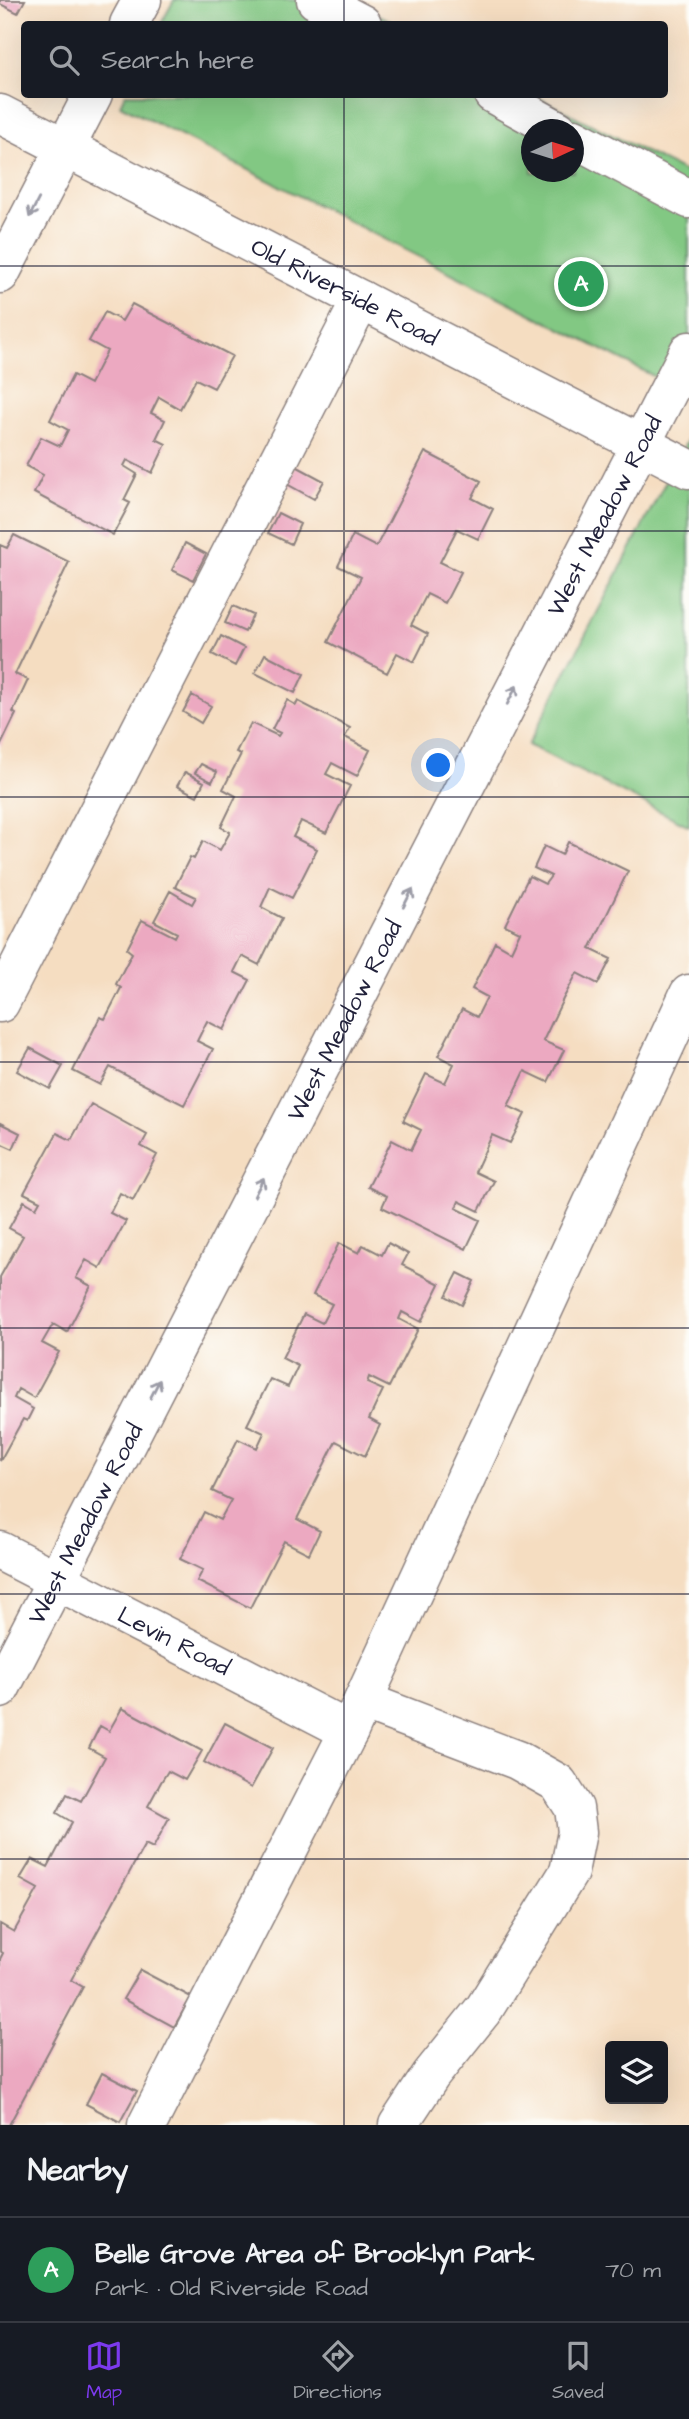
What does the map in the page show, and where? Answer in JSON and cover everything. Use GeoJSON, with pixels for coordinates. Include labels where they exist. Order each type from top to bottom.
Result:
{"type":"FeatureCollection","features":[{"type":"Feature","properties":{"kind":"street"},"geometry":{"type":"LineString","coordinates":[[132,21],[142,0]]}},
{"type":"Feature","properties":{"kind":"street"},"geometry":{"type":"LineString","coordinates":[[316,0],[356,21]]}},
{"type":"Feature","properties":{"kind":"street"},"geometry":{"type":"LineString","coordinates":[[0,274],[91,98]]}},
{"type":"Feature","properties":{"kind":"street"},"geometry":{"type":"LineString","coordinates":[[500,98],[538,119]]}},
{"type":"Feature","properties":{"kind":"street","name":"Old Riverside Road"},"geometry":{"type":"LineString","coordinates":[[0,114],[689,470]]}},
{"type":"Feature","properties":{"kind":"street"},"geometry":{"type":"LineString","coordinates":[[584,144],[689,199]]}},
{"type":"Feature","properties":{"kind":"street"},"geometry":{"type":"LineString","coordinates":[[0,1003],[361,300]]}},
{"type":"Feature","properties":{"kind":"street","name":"West Meadow Road"},"geometry":{"type":"LineString","coordinates":[[0,1689],[689,351]]}},
{"type":"Feature","properties":{"kind":"street"},"geometry":{"type":"LineString","coordinates":[[147,2125],[356,1716],[689,994]]}},
{"type":"Feature","properties":{"kind":"street","name":"Levin Road"},"geometry":{"type":"LineString","coordinates":[[0,1551],[56,1580],[356,1716],[517,1760],[558,1783],[574,1808],[577,1832],[569,1872],[484,2009],[431,2075],[398,2125]]}},
{"type":"Feature","properties":{"kind":"green space"},"geometry":{"type":"Polygon","coordinates":[[[174,0],[349,0],[391,21],[163,21],[174,0]]]}},
{"type":"Feature","properties":{"kind":"green space"},"geometry":{"type":"Polygon","coordinates":[[[123,98],[539,98],[580,119],[521,119],[521,182],[584,182],[584,121],[689,174],[689,394],[120,105],[123,98]]]}},
{"type":"Feature","properties":{"kind":"green space"},"geometry":{"type":"Polygon","coordinates":[[[689,437],[689,826],[528,745],[689,437]]]}},
{"type":"Feature","properties":{"kind":"building"},"geometry":{"type":"Polygon","coordinates":[[[0,0],[25,0],[18,13],[0,4],[0,0]]]}},
{"type":"Feature","properties":{"kind":"building"},"geometry":{"type":"Polygon","coordinates":[[[132,304],[232,356],[214,388],[196,379],[180,409],[159,397],[151,413],[165,420],[156,439],[166,444],[152,473],[127,460],[124,466],[137,474],[124,500],[130,503],[113,535],[34,493],[43,475],[26,466],[41,437],[60,446],[68,430],[50,420],[73,375],[90,384],[107,351],[89,341],[105,312],[122,321],[132,304]]]}},
{"type":"Feature","properties":{"kind":"building"},"geometry":{"type":"Polygon","coordinates":[[[425,452],[481,481],[472,498],[493,509],[478,539],[457,529],[440,562],[461,572],[445,603],[427,594],[411,625],[428,634],[414,662],[397,653],[387,673],[328,642],[361,577],[338,566],[353,535],[376,547],[425,452]]]}},
{"type":"Feature","properties":{"kind":"building"},"geometry":{"type":"Polygon","coordinates":[[[296,466],[324,481],[314,499],[287,484],[296,466]]]}},
{"type":"Feature","properties":{"kind":"building"},"geometry":{"type":"Polygon","coordinates":[[[278,513],[300,524],[291,544],[268,533],[278,513]]]}},
{"type":"Feature","properties":{"kind":"building"},"geometry":{"type":"Polygon","coordinates":[[[14,535],[69,562],[15,674],[28,680],[0,747],[0,545],[7,548],[14,535]]]}},
{"type":"Feature","properties":{"kind":"building"},"geometry":{"type":"Polygon","coordinates":[[[185,543],[206,554],[193,580],[172,570],[185,543]]]}},
{"type":"Feature","properties":{"kind":"building"},"geometry":{"type":"Polygon","coordinates":[[[233,606],[253,615],[245,632],[225,623],[233,606]]]}},
{"type":"Feature","properties":{"kind":"building"},"geometry":{"type":"Polygon","coordinates":[[[221,636],[244,648],[235,666],[212,654],[221,636]]]}},
{"type":"Feature","properties":{"kind":"building"},"geometry":{"type":"Polygon","coordinates":[[[265,654],[304,674],[295,693],[255,673],[265,654]]]}},
{"type":"Feature","properties":{"kind":"building"},"geometry":{"type":"Polygon","coordinates":[[[192,695],[211,706],[201,723],[183,712],[192,695]]]}},
{"type":"Feature","properties":{"kind":"building"},"geometry":{"type":"Polygon","coordinates":[[[287,700],[296,705],[298,701],[350,728],[345,737],[370,750],[357,776],[332,763],[326,774],[350,786],[326,833],[301,821],[293,837],[317,849],[292,898],[270,887],[261,907],[282,918],[259,965],[242,956],[234,972],[250,980],[224,1030],[207,1021],[197,1041],[213,1049],[184,1105],[110,1067],[100,1085],[73,1071],[100,1017],[105,1019],[121,988],[116,984],[132,953],[127,949],[142,920],[175,937],[177,933],[154,921],[170,891],[192,904],[196,897],[175,887],[190,857],[194,859],[203,841],[220,850],[230,832],[221,827],[236,796],[223,789],[241,754],[236,752],[251,723],[278,736],[280,733],[272,729],[287,700]]]}},
{"type":"Feature","properties":{"kind":"building"},"geometry":{"type":"Polygon","coordinates":[[[201,764],[217,772],[212,782],[195,773],[201,764]]]}},
{"type":"Feature","properties":{"kind":"building"},"geometry":{"type":"Polygon","coordinates":[[[185,772],[204,782],[197,796],[177,786],[185,772]]]}},
{"type":"Feature","properties":{"kind":"building"},"geometry":{"type":"Polygon","coordinates":[[[568,842],[628,871],[590,949],[611,959],[598,984],[577,973],[563,999],[543,1041],[564,1050],[548,1082],[525,1071],[508,1106],[525,1114],[510,1143],[492,1135],[475,1172],[494,1181],[479,1211],[459,1201],[456,1208],[480,1220],[466,1249],[382,1207],[387,1196],[368,1187],[392,1140],[411,1150],[421,1130],[403,1121],[426,1074],[445,1083],[454,1064],[438,1056],[462,1009],[477,1017],[487,997],[472,989],[495,942],[511,951],[520,932],[505,925],[529,876],[545,884],[551,876],[534,868],[544,846],[562,855],[568,842]]]}},
{"type":"Feature","properties":{"kind":"building"},"geometry":{"type":"Polygon","coordinates":[[[30,1048],[63,1066],[50,1089],[17,1071],[30,1048]]]}},
{"type":"Feature","properties":{"kind":"building"},"geometry":{"type":"Polygon","coordinates":[[[91,1104],[147,1135],[141,1146],[157,1155],[133,1200],[120,1193],[110,1213],[126,1221],[100,1268],[86,1260],[76,1278],[91,1286],[67,1332],[53,1324],[42,1343],[59,1352],[34,1398],[18,1389],[14,1398],[33,1409],[27,1421],[23,1419],[0,1461],[0,1277],[23,1236],[9,1228],[24,1201],[36,1208],[40,1201],[24,1193],[57,1133],[71,1140],[91,1104]]]}},
{"type":"Feature","properties":{"kind":"building"},"geometry":{"type":"Polygon","coordinates":[[[0,1123],[20,1133],[13,1149],[0,1143],[0,1123]]]}},
{"type":"Feature","properties":{"kind":"building"},"geometry":{"type":"Polygon","coordinates":[[[339,1243],[359,1253],[363,1245],[382,1255],[388,1243],[408,1254],[402,1265],[440,1284],[421,1322],[402,1312],[399,1319],[418,1329],[389,1387],[369,1377],[367,1383],[383,1390],[369,1419],[380,1425],[365,1456],[336,1441],[297,1519],[320,1531],[309,1554],[284,1541],[250,1608],[197,1581],[203,1570],[180,1559],[204,1512],[220,1520],[231,1500],[212,1491],[238,1439],[257,1448],[264,1433],[247,1425],[270,1379],[288,1387],[298,1366],[282,1358],[304,1314],[322,1323],[332,1304],[313,1295],[339,1243]]]}},
{"type":"Feature","properties":{"kind":"building"},"geometry":{"type":"Polygon","coordinates":[[[458,1273],[474,1281],[462,1305],[446,1296],[458,1273]]]}},
{"type":"Feature","properties":{"kind":"building"},"geometry":{"type":"Polygon","coordinates":[[[122,1708],[202,1751],[185,1780],[168,1771],[148,1806],[169,1818],[153,1848],[145,1844],[140,1853],[71,1980],[83,1987],[9,2125],[0,2125],[0,1959],[3,1953],[0,1951],[0,1924],[14,1932],[38,1889],[20,1879],[32,1859],[48,1867],[72,1822],[57,1813],[67,1794],[81,1801],[105,1757],[89,1748],[100,1726],[109,1731],[122,1708]]]}},
{"type":"Feature","properties":{"kind":"building"},"geometry":{"type":"Polygon","coordinates":[[[225,1723],[273,1748],[251,1788],[204,1762],[225,1723]]]}},
{"type":"Feature","properties":{"kind":"building"},"geometry":{"type":"Polygon","coordinates":[[[140,1970],[191,1997],[174,2027],[123,1999],[140,1970]]]}},
{"type":"Feature","properties":{"kind":"building"},"geometry":{"type":"Polygon","coordinates":[[[102,2073],[137,2091],[120,2122],[86,2104],[102,2073]]]}},
{"type":"Feature","properties":{"kind":"place","name":"Belle Grove Area of Brooklyn Park"},"geometry":{"type":"Point","coordinates":[581,284]}}]}
